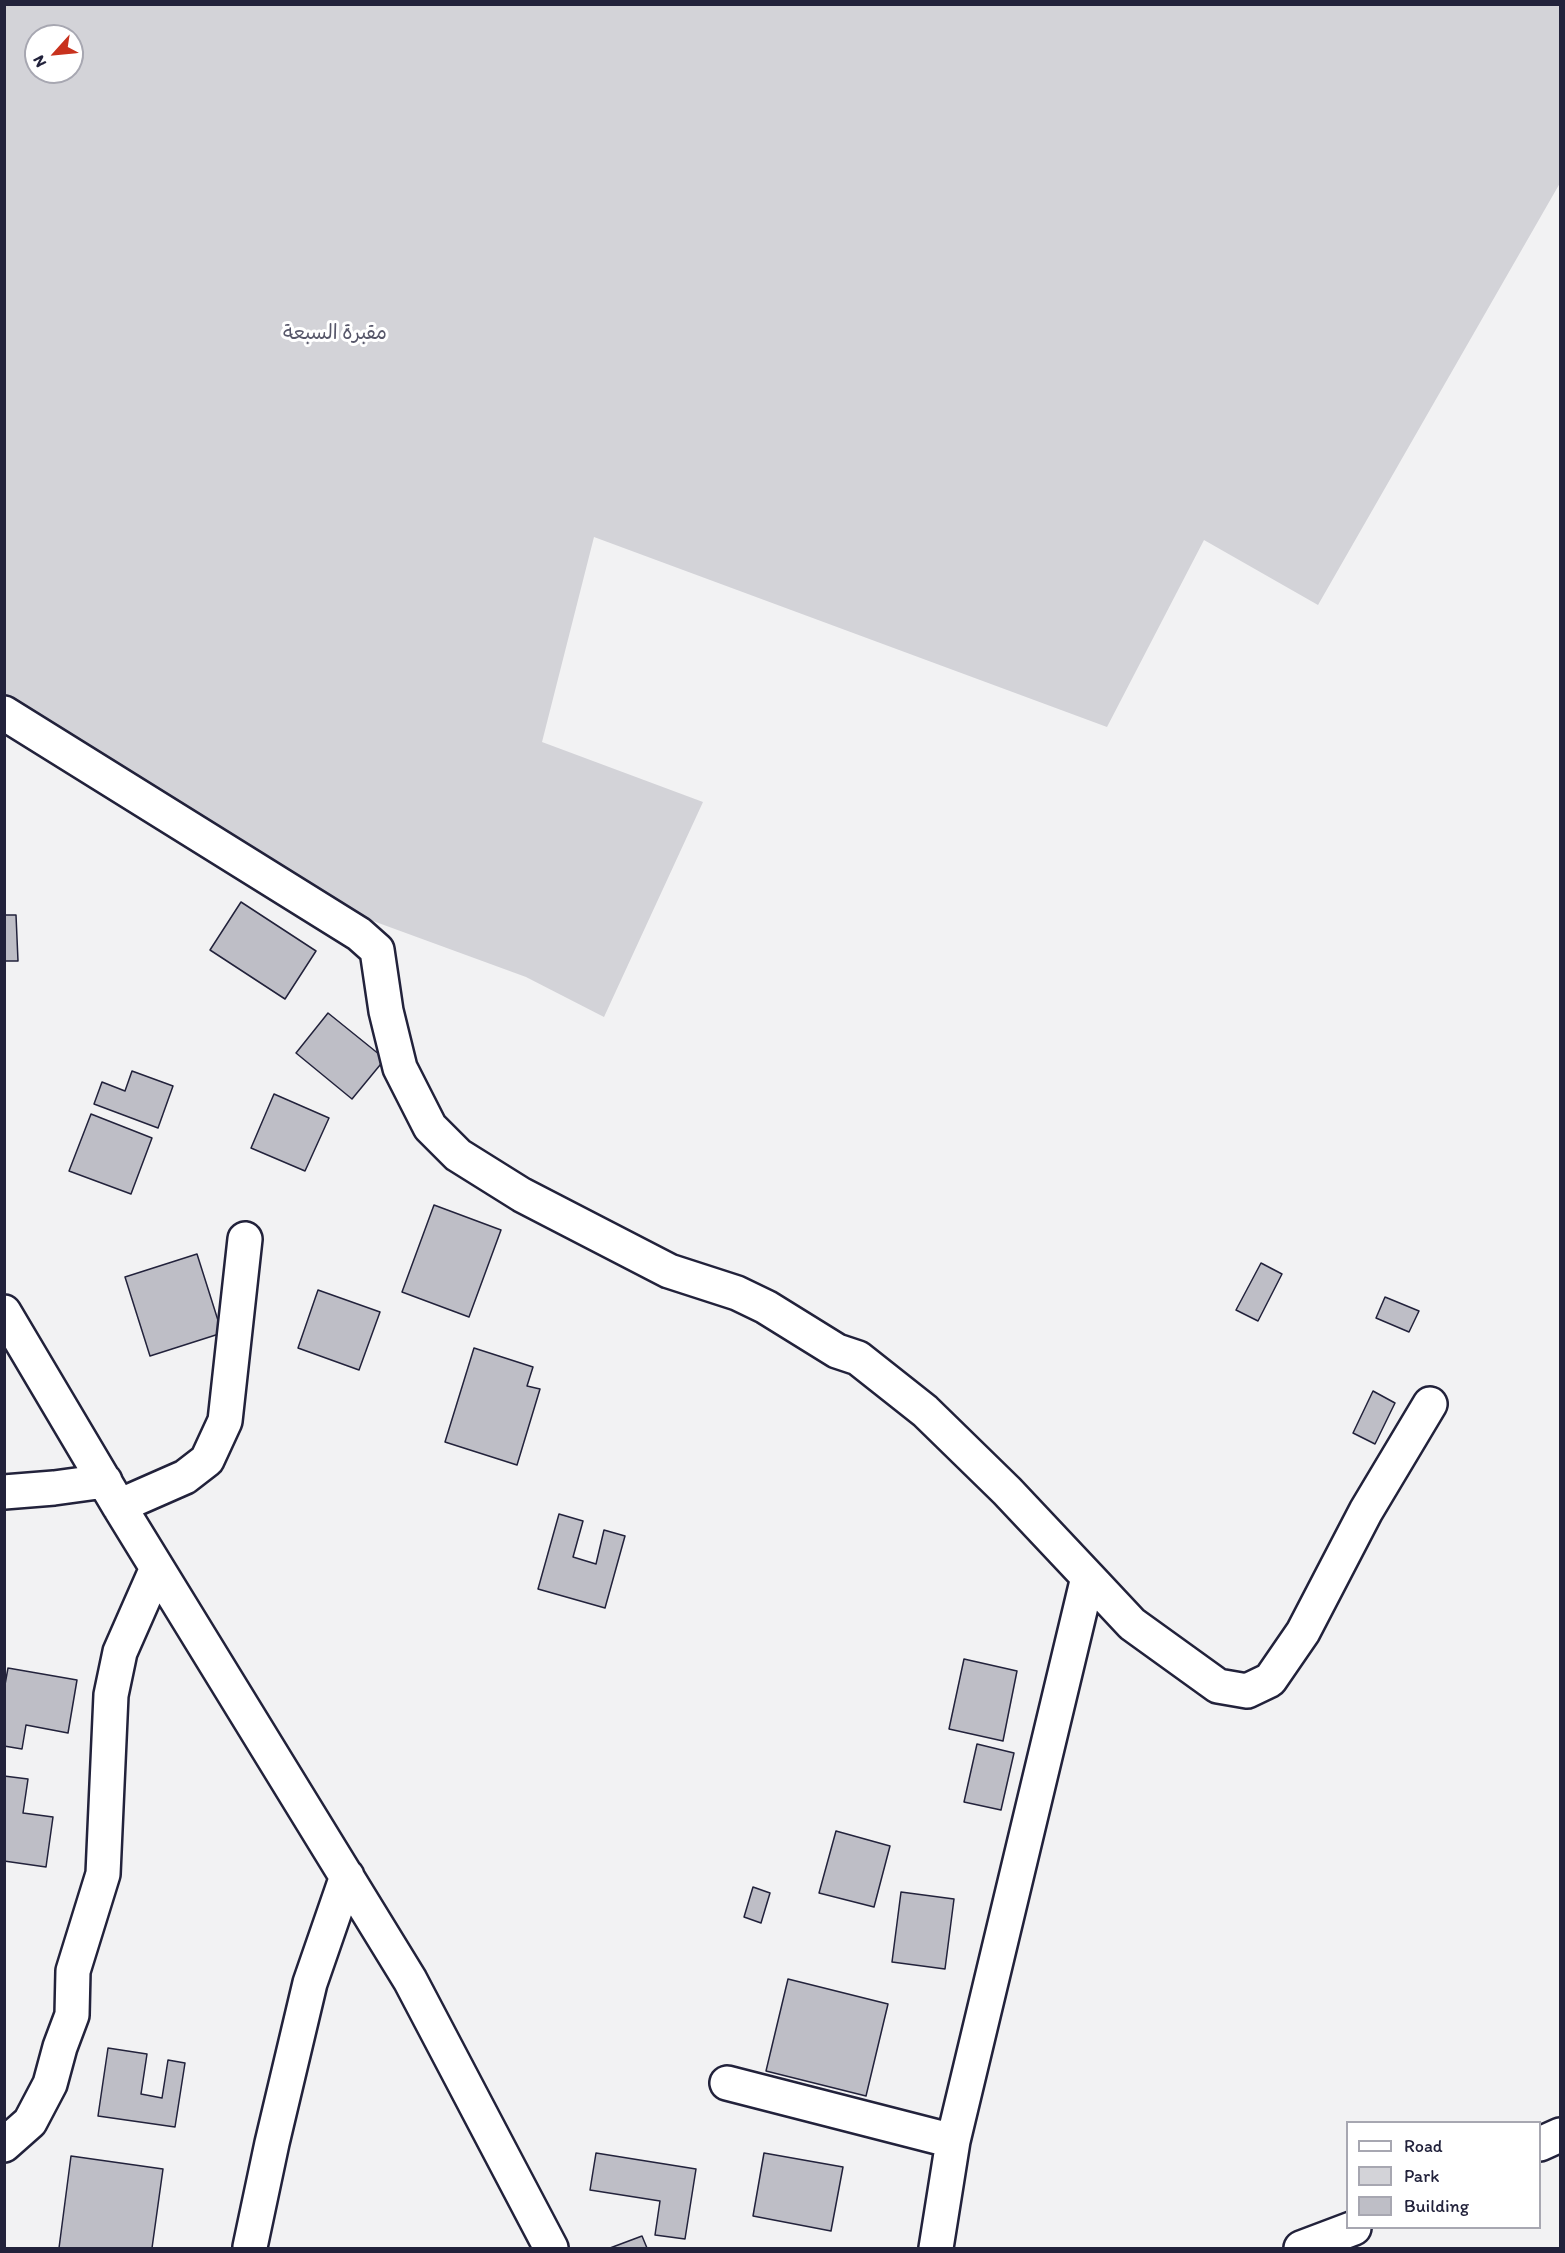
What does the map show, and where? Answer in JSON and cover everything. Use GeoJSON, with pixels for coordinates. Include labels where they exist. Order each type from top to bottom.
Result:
{"type":"FeatureCollection","features":[{"type":"Feature","properties":{"kind":"street"},"geometry":{"type":"LineString","coordinates":[[4,713],[358,934],[376,950],[386,1011],[400,1068],[430,1127],[458,1155],[522,1195],[669,1270],[737,1293],[766,1307],[837,1351],[858,1358],[925,1411],[1007,1491],[1132,1624],[1218,1686],[1247,1691],[1270,1680],[1303,1632],[1366,1511],[1430,1404]]}},
{"type":"Feature","properties":{"kind":"street"},"geometry":{"type":"LineString","coordinates":[[4,1492],[54,1488],[112,1494],[185,1477],[207,1460],[225,1421],[245,1239]]}},
{"type":"Feature","properties":{"kind":"street"},"geometry":{"type":"LineString","coordinates":[[4,1312],[112,1494],[410,1980],[551,2248]]}},
{"type":"Feature","properties":{"kind":"street"},"geometry":{"type":"LineString","coordinates":[[4,2145],[30,2122],[50,2084],[72,2015],[73,1971],[103,1874],[111,1695],[120,1652],[157,1568]]}},
{"type":"Feature","properties":{"kind":"street"},"geometry":{"type":"LineString","coordinates":[[936,2248],[953,2141],[1088,1577]]}},
{"type":"Feature","properties":{"kind":"street"},"geometry":{"type":"LineString","coordinates":[[250,2247],[310,1983],[347,1876]]}},
{"type":"Feature","properties":{"kind":"street"},"geometry":{"type":"LineString","coordinates":[[727,2083],[953,2141]]}},
{"type":"Feature","properties":{"kind":"street"},"geometry":{"type":"LineString","coordinates":[[1541,2143],[1560,2135]]}},
{"type":"Feature","properties":{"kind":"street"},"geometry":{"type":"LineString","coordinates":[[1301,2248],[1351,2229]]}},
{"type":"Feature","properties":{"kind":"green space","name":"مقبرة السبعة"},"geometry":{"type":"Polygon","coordinates":[[[5,5],[1560,5],[1560,183],[1318,605],[1204,540],[1107,727],[594,537],[542,742],[703,802],[604,1017],[526,977],[373,921],[5,700],[5,5]]]}},
{"type":"Feature","properties":{"kind":"building"},"geometry":{"type":"Polygon","coordinates":[[[241,902],[316,951],[285,999],[210,950],[241,902]]]}},
{"type":"Feature","properties":{"kind":"building"},"geometry":{"type":"Polygon","coordinates":[[[4,915],[16,915],[18,961],[4,961],[4,915]]]}},
{"type":"Feature","properties":{"kind":"building"},"geometry":{"type":"Polygon","coordinates":[[[328,1013],[385,1059],[352,1099],[296,1053],[328,1013]]]}},
{"type":"Feature","properties":{"kind":"building"},"geometry":{"type":"Polygon","coordinates":[[[132,1071],[173,1086],[158,1128],[94,1104],[102,1082],[125,1091],[132,1071]]]}},
{"type":"Feature","properties":{"kind":"building"},"geometry":{"type":"Polygon","coordinates":[[[274,1094],[329,1118],[305,1171],[251,1148],[274,1094]]]}},
{"type":"Feature","properties":{"kind":"building"},"geometry":{"type":"Polygon","coordinates":[[[91,1114],[152,1138],[131,1194],[69,1171],[91,1114]]]}},
{"type":"Feature","properties":{"kind":"building"},"geometry":{"type":"Polygon","coordinates":[[[434,1205],[501,1230],[469,1317],[402,1292],[434,1205]]]}},
{"type":"Feature","properties":{"kind":"building"},"geometry":{"type":"Polygon","coordinates":[[[197,1254],[222,1333],[150,1356],[125,1277],[197,1254]]]}},
{"type":"Feature","properties":{"kind":"building"},"geometry":{"type":"Polygon","coordinates":[[[1261,1263],[1282,1274],[1258,1321],[1236,1310],[1261,1263]]]}},
{"type":"Feature","properties":{"kind":"building"},"geometry":{"type":"Polygon","coordinates":[[[318,1290],[380,1312],[359,1370],[298,1348],[318,1290]]]}},
{"type":"Feature","properties":{"kind":"building"},"geometry":{"type":"Polygon","coordinates":[[[1385,1297],[1419,1311],[1409,1332],[1376,1318],[1385,1297]]]}},
{"type":"Feature","properties":{"kind":"building"},"geometry":{"type":"Polygon","coordinates":[[[474,1348],[533,1367],[527,1386],[540,1389],[517,1465],[445,1442],[474,1348]]]}},
{"type":"Feature","properties":{"kind":"building"},"geometry":{"type":"Polygon","coordinates":[[[1373,1391],[1395,1403],[1375,1444],[1353,1433],[1373,1391]]]}},
{"type":"Feature","properties":{"kind":"building"},"geometry":{"type":"Polygon","coordinates":[[[559,1514],[583,1521],[573,1557],[596,1564],[604,1530],[625,1536],[605,1608],[538,1589],[559,1514]]]}},
{"type":"Feature","properties":{"kind":"building"},"geometry":{"type":"Polygon","coordinates":[[[964,1659],[1017,1671],[1003,1741],[949,1729],[964,1659]]]}},
{"type":"Feature","properties":{"kind":"building"},"geometry":{"type":"Polygon","coordinates":[[[8,1668],[77,1680],[68,1733],[26,1725],[22,1749],[4,1746],[4,1690],[8,1668]]]}},
{"type":"Feature","properties":{"kind":"building"},"geometry":{"type":"Polygon","coordinates":[[[977,1744],[1014,1753],[1001,1810],[964,1802],[977,1744]]]}},
{"type":"Feature","properties":{"kind":"building"},"geometry":{"type":"Polygon","coordinates":[[[4,1776],[28,1779],[23,1813],[53,1817],[46,1867],[4,1861],[4,1776]]]}},
{"type":"Feature","properties":{"kind":"building"},"geometry":{"type":"Polygon","coordinates":[[[836,1831],[890,1846],[874,1907],[819,1893],[836,1831]]]}},
{"type":"Feature","properties":{"kind":"building"},"geometry":{"type":"Polygon","coordinates":[[[753,1887],[770,1893],[761,1923],[744,1917],[753,1887]]]}},
{"type":"Feature","properties":{"kind":"building"},"geometry":{"type":"Polygon","coordinates":[[[901,1892],[954,1899],[945,1969],[892,1962],[901,1892]]]}},
{"type":"Feature","properties":{"kind":"building"},"geometry":{"type":"Polygon","coordinates":[[[788,1979],[888,2004],[866,2096],[766,2071],[788,1979]]]}},
{"type":"Feature","properties":{"kind":"building"},"geometry":{"type":"Polygon","coordinates":[[[108,2048],[147,2054],[141,2094],[162,2098],[168,2060],[185,2063],[175,2127],[98,2116],[108,2048]]]}},
{"type":"Feature","properties":{"kind":"building"},"geometry":{"type":"Polygon","coordinates":[[[596,2153],[696,2169],[685,2239],[655,2235],[660,2201],[590,2190],[596,2153]]]}},
{"type":"Feature","properties":{"kind":"building"},"geometry":{"type":"Polygon","coordinates":[[[764,2153],[843,2167],[831,2231],[753,2216],[764,2153]]]}},
{"type":"Feature","properties":{"kind":"building"},"geometry":{"type":"Polygon","coordinates":[[[71,2156],[163,2169],[152,2248],[59,2248],[71,2156]]]}},
{"type":"Feature","properties":{"kind":"building"},"geometry":{"type":"Polygon","coordinates":[[[642,2236],[647,2248],[610,2248],[642,2236]]]}}]}
